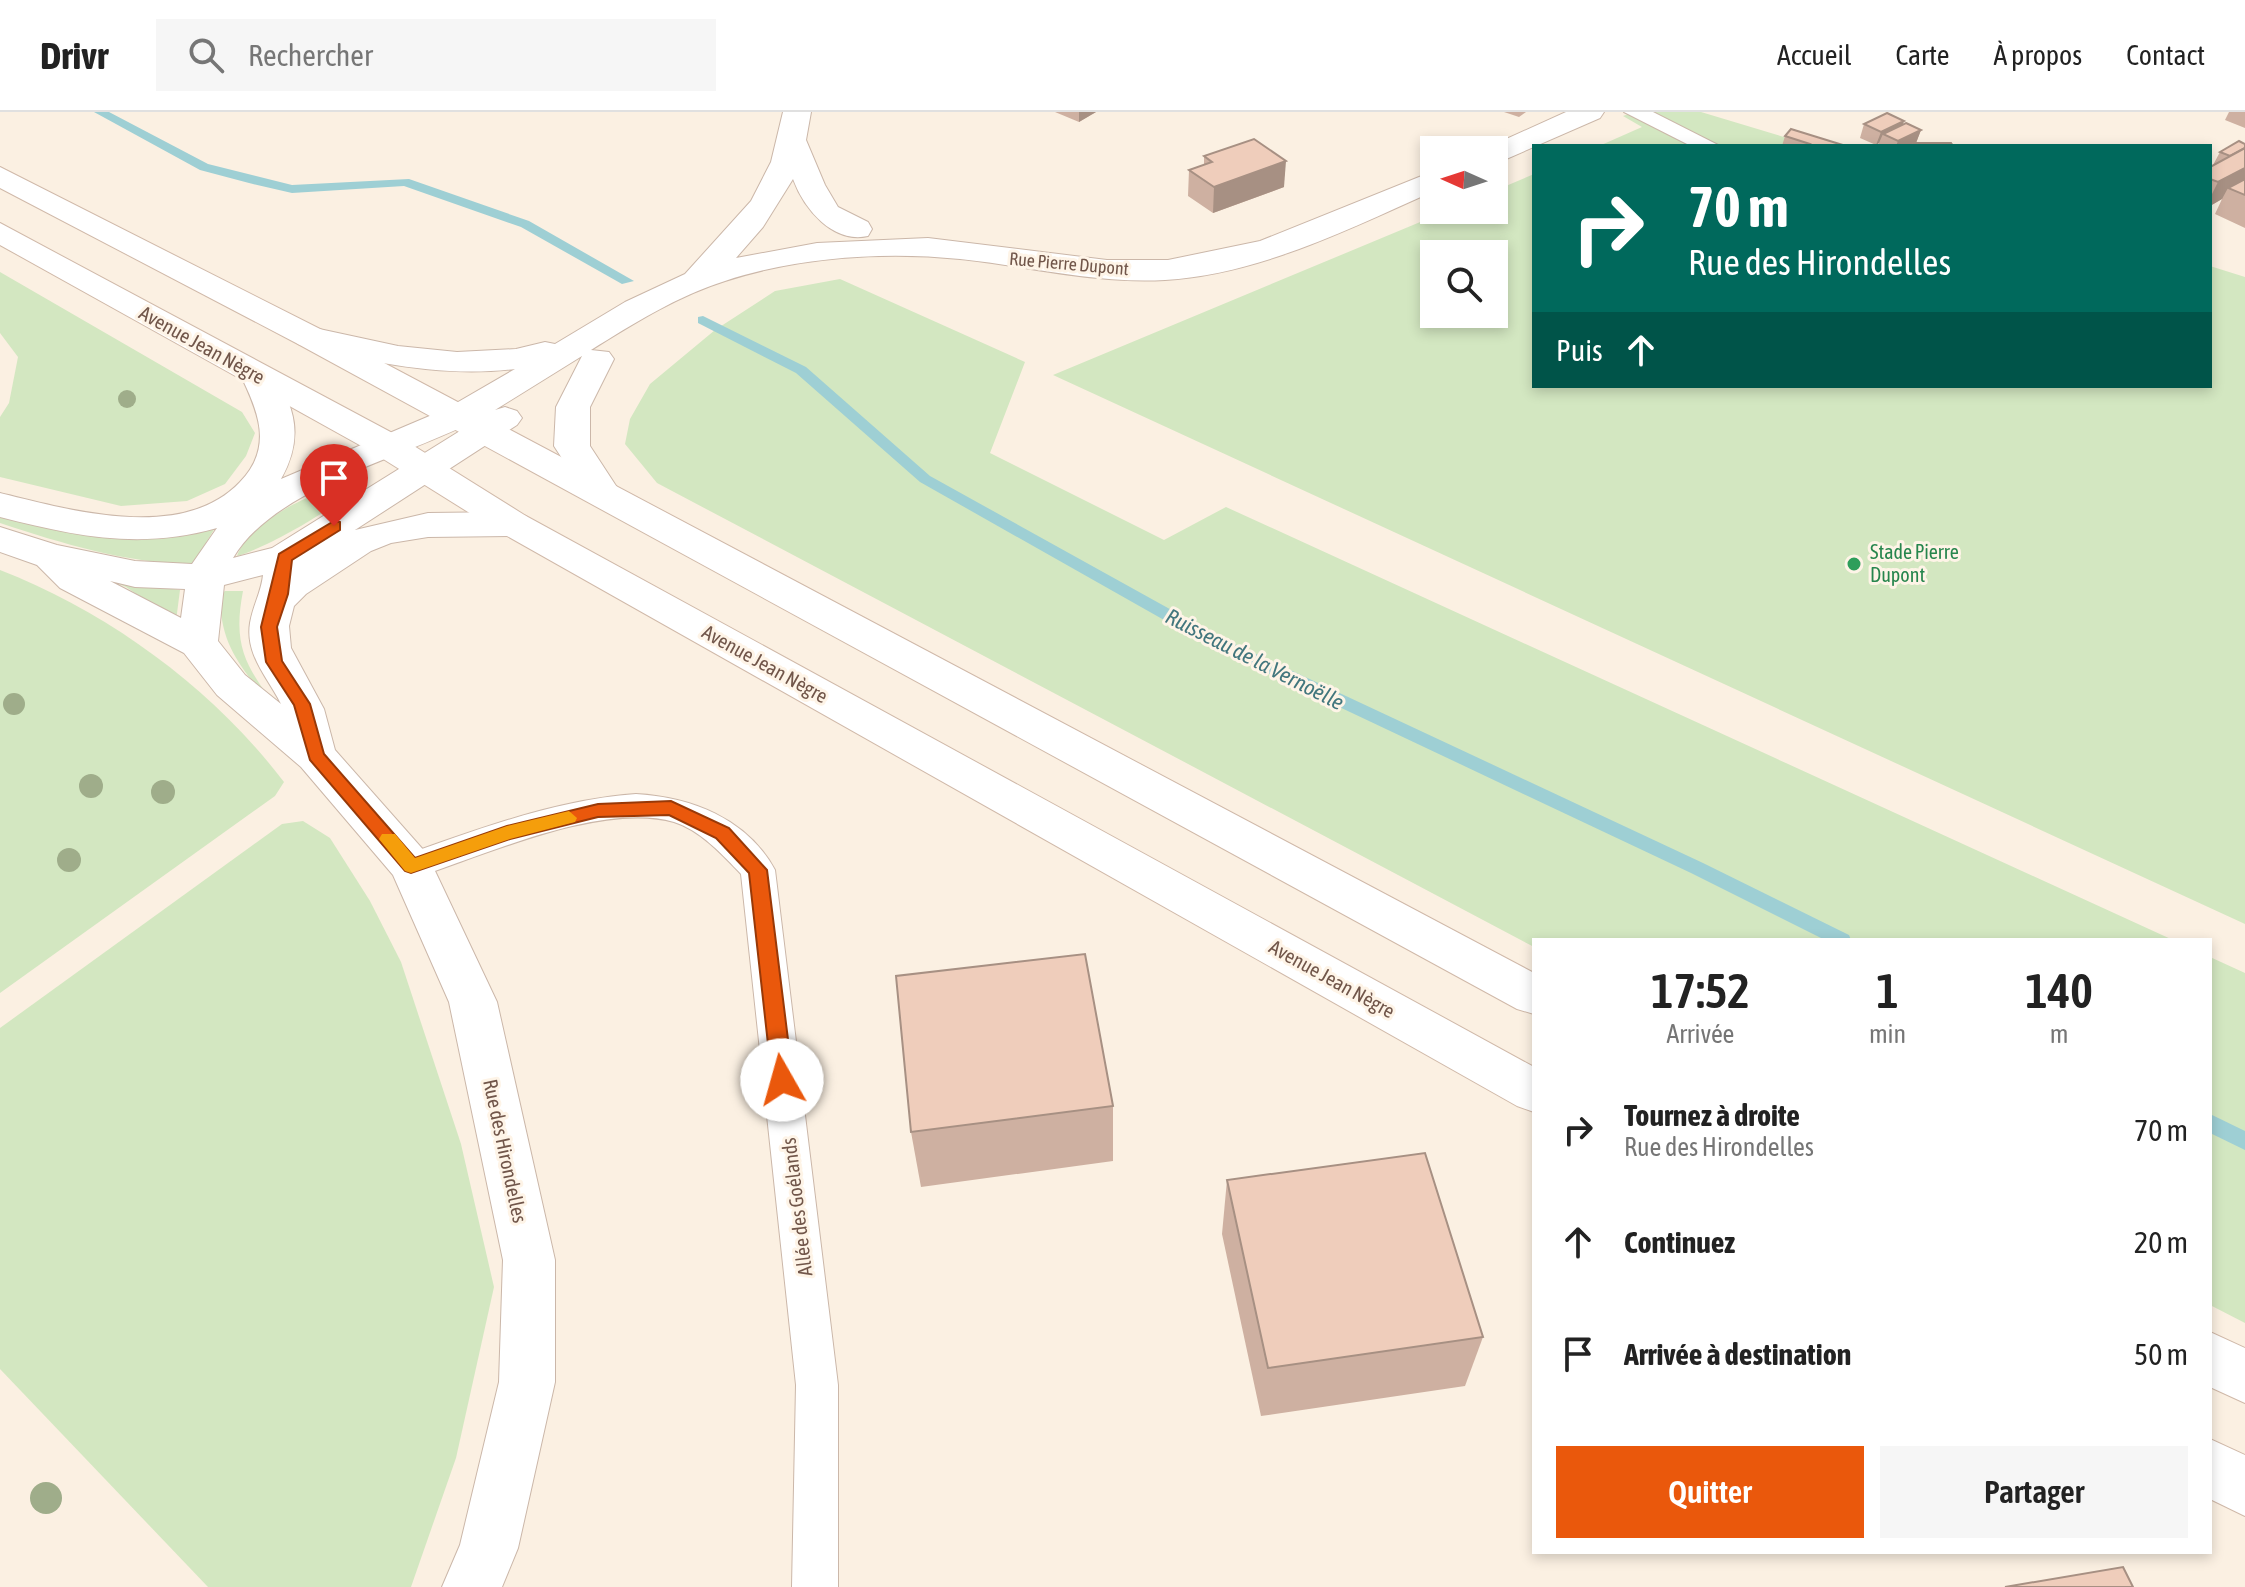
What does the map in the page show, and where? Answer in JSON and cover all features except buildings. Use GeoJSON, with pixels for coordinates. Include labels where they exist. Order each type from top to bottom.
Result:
{"type":"FeatureCollection","features":[{"type":"Feature","properties":{"kind":"street"},"geometry":{"type":"LineString","coordinates":[[1508,148],[1590,112]]}},
{"type":"Feature","properties":{"kind":"street"},"geometry":{"type":"LineString","coordinates":[[795,127],[810,185],[827,213],[857,229]]}},
{"type":"Feature","properties":{"kind":"street"},"geometry":{"type":"LineString","coordinates":[[316,756],[302,704],[274,662],[269,627],[282,576],[425,469],[472,424],[589,350],[663,315],[696,278],[746,232],[777,186],[795,127]]}},
{"type":"Feature","properties":{"kind":"street"},"geometry":{"type":"LineString","coordinates":[[0,176],[310,337],[1532,994]]}},
{"type":"Feature","properties":{"kind":"street","name":"Rue Pierre Dupont"},"geometry":{"type":"LineString","coordinates":[[928,247],[1107,271],[1164,271],[1215,265],[1271,251],[1420,186]]}},
{"type":"Feature","properties":{"kind":"street"},"geometry":{"type":"LineString","coordinates":[[746,232],[857,229],[895,235],[928,247]]}},
{"type":"Feature","properties":{"kind":"street","name":"Avenue Jean Nègre"},"geometry":{"type":"LineString","coordinates":[[0,232],[385,444],[513,524],[1532,1090]]}},
{"type":"Feature","properties":{"kind":"street"},"geometry":{"type":"LineString","coordinates":[[696,278],[753,263],[823,253],[928,247]]}},
{"type":"Feature","properties":{"kind":"street"},"geometry":{"type":"LineString","coordinates":[[310,337],[401,359],[509,363],[589,350]]}},
{"type":"Feature","properties":{"kind":"street"},"geometry":{"type":"LineString","coordinates":[[589,350],[573,407],[572,446],[604,495]]}},
{"type":"Feature","properties":{"kind":"street"},"geometry":{"type":"LineString","coordinates":[[50,556],[74,579],[198,643],[206,577],[222,544],[266,492],[278,449],[278,417],[258,376]]}},
{"type":"Feature","properties":{"kind":"street"},"geometry":{"type":"LineString","coordinates":[[0,505],[75,523],[125,529],[182,526],[223,513],[266,492],[385,444],[472,424]]}},
{"type":"Feature","properties":{"kind":"street"},"geometry":{"type":"LineString","coordinates":[[0,539],[50,556],[135,574],[282,576],[378,532],[414,525],[513,524]]}},
{"type":"Feature","properties":{"kind":"street","name":"Rue des Hirondelles"},"geometry":{"type":"LineString","coordinates":[[198,643],[231,685],[316,756],[411,866],[473,1002],[529,1260],[527,1382],[489,1548],[472,1587]]}},
{"type":"Feature","properties":{"kind":"street"},"geometry":{"type":"LineString","coordinates":[[2212,1359],[2245,1377]]}},
{"type":"Feature","properties":{"kind":"street"},"geometry":{"type":"LineString","coordinates":[[2212,1468],[2245,1487]]}},
{"type":"Feature","properties":{"kind":"lane"},"geometry":{"type":"LineString","coordinates":[[1635,112],[1705,144]]}},
{"type":"Feature","properties":{"kind":"lane","name":"Allée des Goélands"},"geometry":{"type":"LineString","coordinates":[[411,866],[507,833],[598,810],[671,808],[723,833],[758,870],[817,1385],[815,1587]]}},
{"type":"Feature","properties":{"kind":"green space"},"geometry":{"type":"Polygon","coordinates":[[[1634,112],[1701,112],[1807,144],[1604,144],[1642,127],[1623,116],[1634,112]]]}},
{"type":"Feature","properties":{"kind":"green space","name":"Stade Pierre Dupont"},"geometry":{"type":"Polygon","coordinates":[[[1532,175],[1532,388],[2212,388],[2212,267],[2245,277],[2245,924],[1053,375],[1420,222],[1508,224],[1508,185],[1532,175]]]}},
{"type":"Feature","properties":{"kind":"green space"},"geometry":{"type":"Polygon","coordinates":[[[0,272],[242,412],[255,433],[246,456],[225,484],[187,501],[121,506],[0,477],[0,417],[9,403],[18,357],[0,333],[0,272]]]}},
{"type":"Feature","properties":{"kind":"green space"},"geometry":{"type":"Polygon","coordinates":[[[840,279],[1025,362],[990,453],[1164,540],[1226,507],[2169,938],[1532,938],[1532,946],[657,483],[625,444],[630,419],[650,384],[715,330],[775,291],[840,279]]]}},
{"type":"Feature","properties":{"kind":"green space"},"geometry":{"type":"Polygon","coordinates":[[[354,484],[348,493],[320,514],[282,536],[237,556],[255,530],[287,508],[323,492],[354,484]]]}},
{"type":"Feature","properties":{"kind":"green space"},"geometry":{"type":"Polygon","coordinates":[[[0,516],[98,537],[142,539],[215,528],[193,564],[168,563],[71,545],[0,523],[0,516]]]}},
{"type":"Feature","properties":{"kind":"green space"},"geometry":{"type":"Polygon","coordinates":[[[73,565],[137,584],[180,590],[176,621],[126,587],[73,565]]]}},
{"type":"Feature","properties":{"kind":"green space"},"geometry":{"type":"Polygon","coordinates":[[[0,570],[81,608],[156,657],[225,715],[284,782],[275,796],[0,993],[0,570]]]}},
{"type":"Feature","properties":{"kind":"green space"},"geometry":{"type":"Polygon","coordinates":[[[225,591],[243,591],[240,630],[246,660],[284,718],[249,676],[230,647],[221,614],[221,594],[225,591]]]}},
{"type":"Feature","properties":{"kind":"green space"},"geometry":{"type":"Polygon","coordinates":[[[303,821],[330,838],[370,901],[401,962],[461,1144],[494,1287],[456,1458],[411,1587],[208,1587],[0,1369],[0,1028],[282,824],[303,821]]]}},
{"type":"Feature","properties":{"kind":"green space"},"geometry":{"type":"Polygon","coordinates":[[[2212,958],[2245,973],[2245,1323],[2212,1306],[2212,958]]]}},
{"type":"Feature","properties":{"kind":"waterway","name":"Ruisseau de la Vernoëlle"},"geometry":{"type":"LineString","coordinates":[[100,112],[204,167],[292,189],[405,182],[525,224],[627,281]]}},
{"type":"Feature","properties":{"kind":"waterway","name":"Ruisseau de la Vernoëlle"},"geometry":{"type":"LineString","coordinates":[[703,320],[801,370],[925,479],[1216,642],[1697,868],[1838,938]]}},
{"type":"Feature","properties":{"kind":"waterway","name":"Ruisseau de la Vernoëlle"},"geometry":{"type":"LineString","coordinates":[[2212,1124],[2245,1141]]}},
{"type":"Feature","properties":{"kind":"slow traffic"},"geometry":{"type":"LineString","coordinates":[[388,839],[411,866],[507,833],[569,818]]}},
{"type":"Feature","properties":{"kind":"place","name":"Stade Pierre Dupont"},"geometry":{"type":"Point","coordinates":[1854,564]}},
{"type":"Feature","properties":{"kind":"route"},"geometry":{"type":"LineString","coordinates":[[334,526],[285,557],[280,594],[269,627],[274,662],[302,704],[316,756],[348,789],[411,866],[507,833],[598,810],[671,808],[723,833],[758,870],[782,1080]]}}]}
